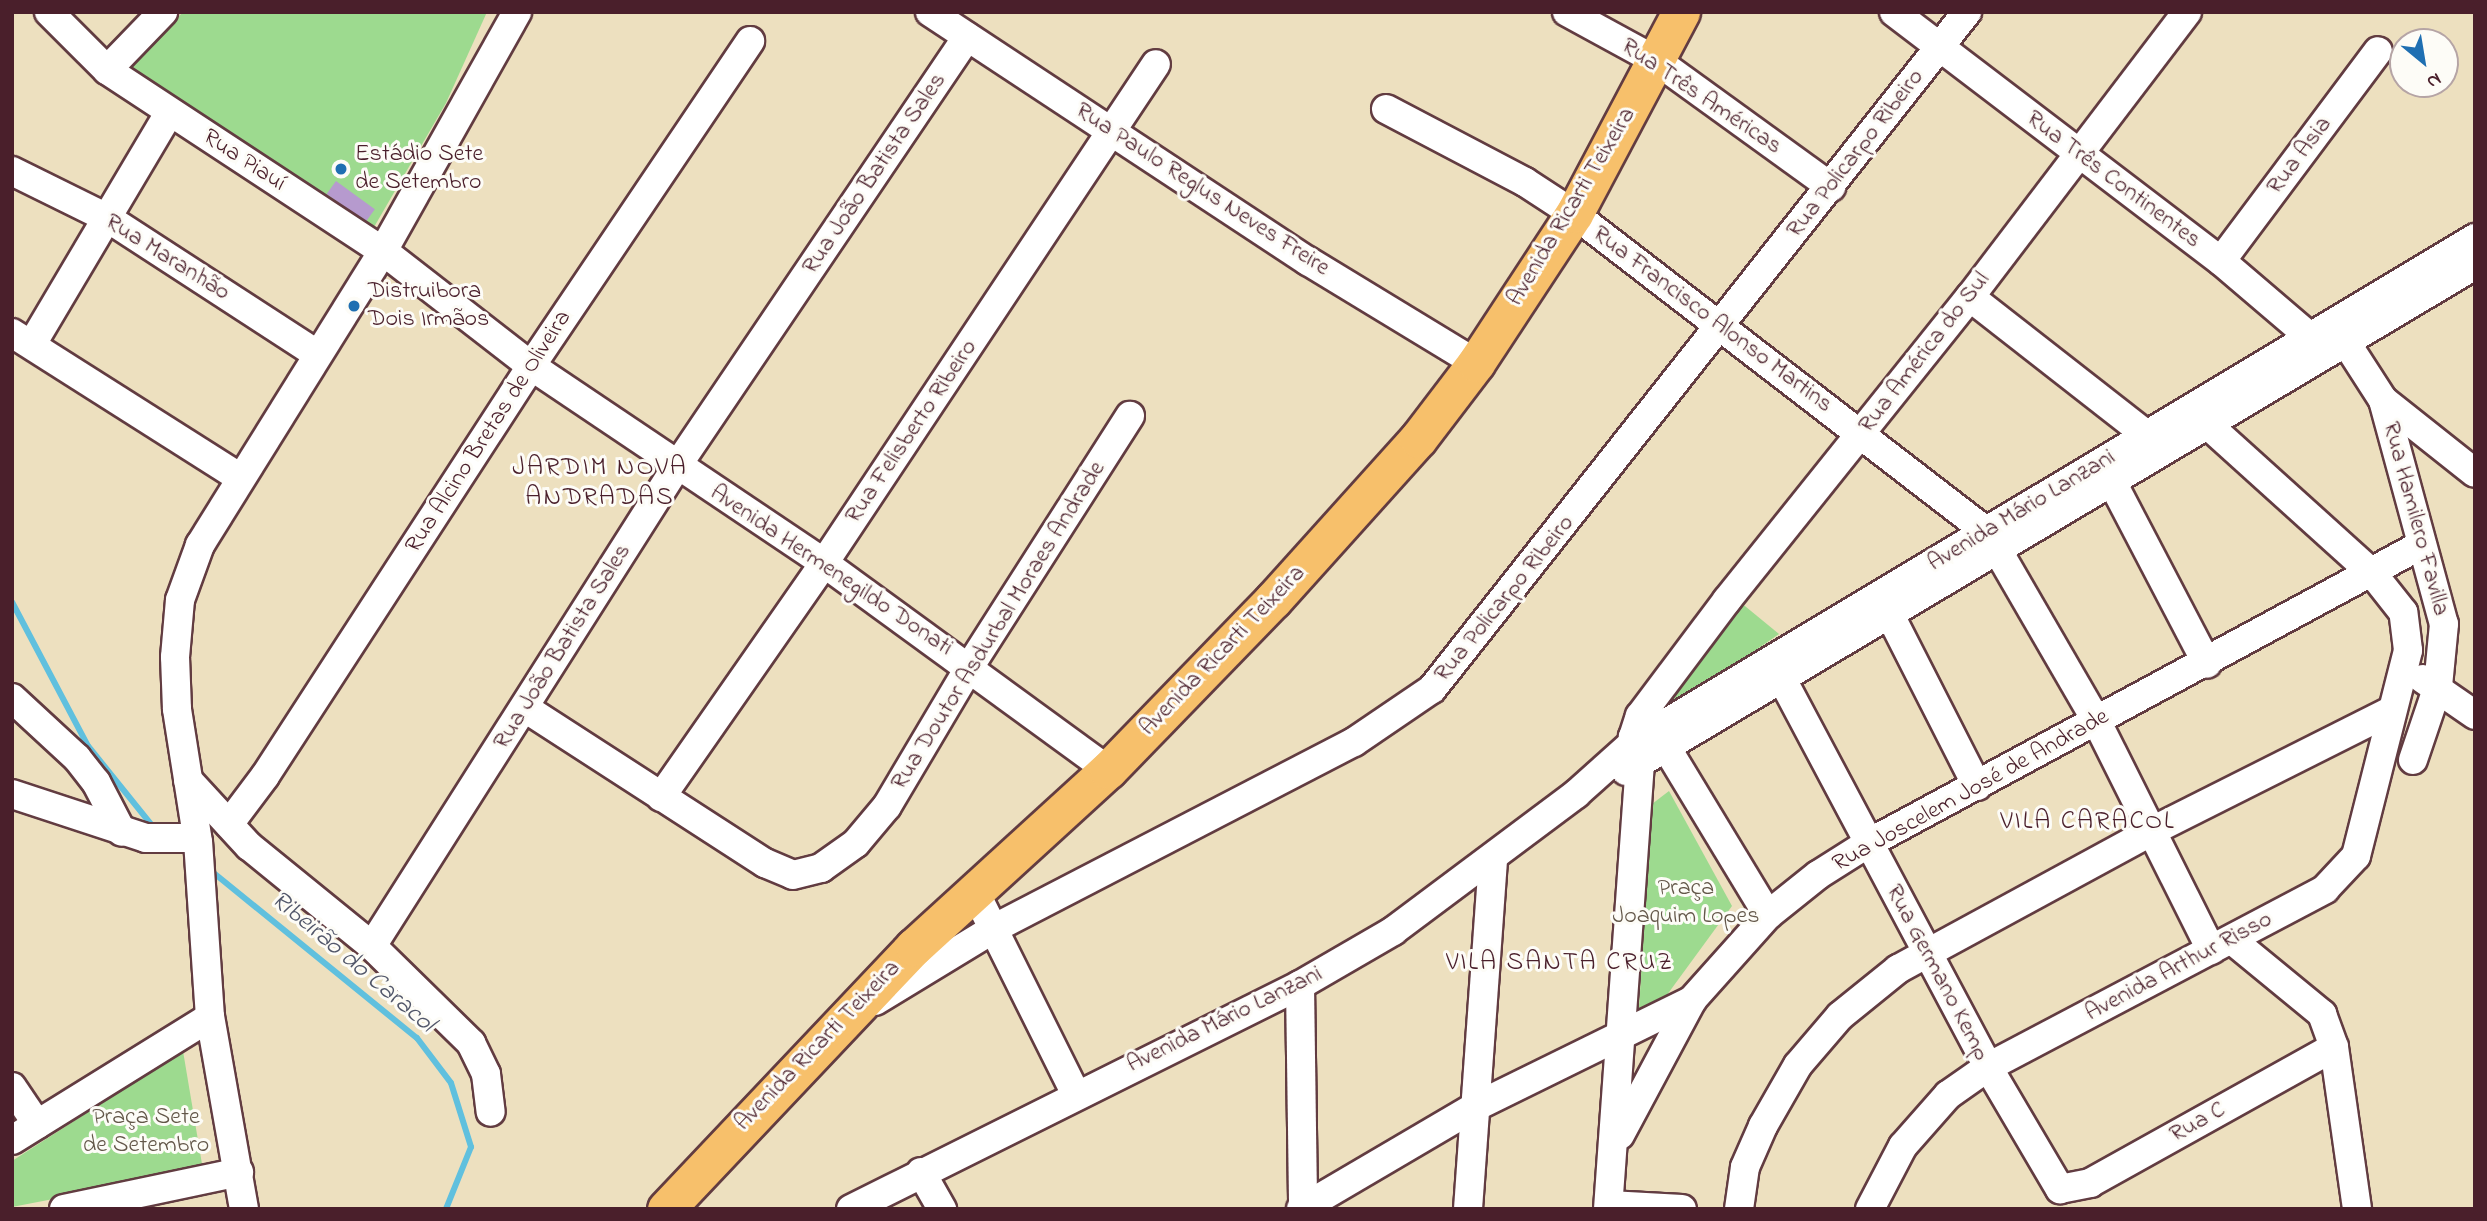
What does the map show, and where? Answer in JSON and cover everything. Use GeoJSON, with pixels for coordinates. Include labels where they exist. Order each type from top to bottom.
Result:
{"type":"FeatureCollection","features":[{"type":"Feature","properties":{"kind":"main road","name":"Avenida Ricarti Teixeira"},"geometry":{"type":"LineString","coordinates":[[666,1209],[845,1018],[975,892],[1108,770],[1353,514],[1476,363],[1574,214],[1681,12]]}},
{"type":"Feature","properties":{"kind":"street","name":"Rua Piauí"},"geometry":{"type":"LineString","coordinates":[[49,12],[107,69],[169,113],[383,251]]}},
{"type":"Feature","properties":{"kind":"street"},"geometry":{"type":"LineString","coordinates":[[107,69],[163,12]]}},
{"type":"Feature","properties":{"kind":"street"},"geometry":{"type":"LineString","coordinates":[[244,1209],[210,1017],[197,836],[188,780],[175,657],[180,600],[200,545],[239,477],[383,251],[517,12]]}},
{"type":"Feature","properties":{"kind":"street","name":"Rua Paulo Reglus Neves Freire"},"geometry":{"type":"LineString","coordinates":[[930,12],[1115,131],[1308,261],[1476,363]]}},
{"type":"Feature","properties":{"kind":"street","name":"Rua Três Américas"},"geometry":{"type":"LineString","coordinates":[[1567,12],[1657,61],[1831,187]]}},
{"type":"Feature","properties":{"kind":"street","name":"Rua Três Continentes"},"geometry":{"type":"LineString","coordinates":[[1894,12],[2077,154],[2330,339],[2383,400]]}},
{"type":"Feature","properties":{"kind":"street","name":"Rua Policarpo Ribeiro"},"geometry":{"type":"LineString","coordinates":[[845,1018],[995,928],[1354,742],[1432,689],[1967,12]]}},
{"type":"Feature","properties":{"kind":"street","name":"Rua América do Sul"},"geometry":{"type":"LineString","coordinates":[[1649,746],[1657,690],[1970,297],[2187,12]]}},
{"type":"Feature","properties":{"kind":"street","name":"Rua João Batista Sales"},"geometry":{"type":"LineString","coordinates":[[372,946],[677,466],[967,37]]}},
{"type":"Feature","properties":{"kind":"street","name":"Rua Alcino Bretas de Oliveira"},"geometry":{"type":"LineString","coordinates":[[229,824],[265,776],[531,366],[750,41]]}},
{"type":"Feature","properties":{"kind":"street","name":"Rua Asia"},"geometry":{"type":"LineString","coordinates":[[2221,261],[2378,51]]}},
{"type":"Feature","properties":{"kind":"street","name":"Rua Felisberto Ribeiro"},"geometry":{"type":"LineString","coordinates":[[662,797],[824,563],[1115,131],[1156,64]]}},
{"type":"Feature","properties":{"kind":"street","name":"Rua Francisco Alonso Martins"},"geometry":{"type":"LineString","coordinates":[[1386,109],[1525,182],[1574,214],[1862,435],[1993,541]]}},
{"type":"Feature","properties":{"kind":"street"},"geometry":{"type":"LineString","coordinates":[[169,113],[109,219],[22,339],[239,477]]}},
{"type":"Feature","properties":{"kind":"street","name":"Rua Maranhão"},"geometry":{"type":"LineString","coordinates":[[12,171],[109,219],[317,354]]}},
{"type":"Feature","properties":{"kind":"street","name":"Avenida Mário Lanzani"},"geometry":{"type":"LineString","coordinates":[[1649,746],[1782,679],[1890,615],[1993,541],[2112,482],[2157,443],[2208,425],[2475,238]]}},
{"type":"Feature","properties":{"kind":"street","name":"Avenida Hermenegildo Donati"},"geometry":{"type":"LineString","coordinates":[[383,251],[531,366],[824,563],[970,666],[1108,770]]}},
{"type":"Feature","properties":{"kind":"street","name":"Avenida Mário Lanzani"},"geometry":{"type":"LineString","coordinates":[[851,1209],[1075,1093],[1300,985],[1393,930],[1576,794],[1649,746],[2330,339],[2475,265]]}},
{"type":"Feature","properties":{"kind":"street"},"geometry":{"type":"LineString","coordinates":[[1970,297],[2157,443]]}},
{"type":"Feature","properties":{"kind":"street"},"geometry":{"type":"LineString","coordinates":[[2383,400],[2475,473]]}},
{"type":"Feature","properties":{"kind":"street","name":"Rua Hamilero Favilla"},"geometry":{"type":"LineString","coordinates":[[2383,400],[2444,624],[2438,686],[2413,760]]}},
{"type":"Feature","properties":{"kind":"street","name":"Rua Doutor Asdurbal Moraes Andrade"},"geometry":{"type":"LineString","coordinates":[[662,797],[765,863],[793,875],[821,868],[856,844],[887,806],[970,666],[1130,416]]}},
{"type":"Feature","properties":{"kind":"street"},"geometry":{"type":"LineString","coordinates":[[2208,425],[2372,574],[2403,612],[2438,594]]}},
{"type":"Feature","properties":{"kind":"street"},"geometry":{"type":"LineString","coordinates":[[2112,482],[2207,664]]}},
{"type":"Feature","properties":{"kind":"street"},"geometry":{"type":"LineString","coordinates":[[1993,541],[2096,722],[2152,831],[2221,945],[2322,1014],[2334,1047],[2357,1209]]}},
{"type":"Feature","properties":{"kind":"street","name":"Rua Joscelem José de Andrade"},"geometry":{"type":"LineString","coordinates":[[1617,1142],[1692,1000],[1768,915],[1867,844],[2207,664],[2421,545]]}},
{"type":"Feature","properties":{"kind":"street","name":"Avenida Arthur Risso"},"geometry":{"type":"LineString","coordinates":[[1870,1209],[1903,1146],[1948,1095],[1988,1067],[2325,889],[2344,874],[2365,832],[2391,711],[2404,670],[2409,635],[2403,612]]}},
{"type":"Feature","properties":{"kind":"street"},"geometry":{"type":"LineString","coordinates":[[1890,615],[1977,786]]}},
{"type":"Feature","properties":{"kind":"street"},"geometry":{"type":"LineString","coordinates":[[2404,670],[2438,686],[2475,715]]}},
{"type":"Feature","properties":{"kind":"street","name":"Rua Germano Kemp"},"geometry":{"type":"LineString","coordinates":[[1782,679],[1867,844],[1988,1067],[2060,1189]]}},
{"type":"Feature","properties":{"kind":"street"},"geometry":{"type":"LineString","coordinates":[[12,698],[77,758],[96,782],[122,832]]}},
{"type":"Feature","properties":{"kind":"street"},"geometry":{"type":"LineString","coordinates":[[525,708],[662,797]]}},
{"type":"Feature","properties":{"kind":"street"},"geometry":{"type":"LineString","coordinates":[[1739,1209],[1745,1167],[1763,1126],[1798,1065],[1840,1016],[1926,952],[2152,831],[2391,711]]}},
{"type":"Feature","properties":{"kind":"street"},"geometry":{"type":"LineString","coordinates":[[1649,746],[1768,915]]}},
{"type":"Feature","properties":{"kind":"street"},"geometry":{"type":"LineString","coordinates":[[1649,746],[1618,1035],[1617,1142],[1609,1207],[1682,1209]]}},
{"type":"Feature","properties":{"kind":"street"},"geometry":{"type":"LineString","coordinates":[[188,780],[249,846],[372,946],[471,1043],[486,1074],[491,1112]]}},
{"type":"Feature","properties":{"kind":"street"},"geometry":{"type":"LineString","coordinates":[[12,794],[122,832],[162,840],[197,836]]}},
{"type":"Feature","properties":{"kind":"street"},"geometry":{"type":"LineString","coordinates":[[1468,1209],[1493,858]]}},
{"type":"Feature","properties":{"kind":"street"},"geometry":{"type":"LineString","coordinates":[[975,892],[1075,1093]]}},
{"type":"Feature","properties":{"kind":"street"},"geometry":{"type":"LineString","coordinates":[[1300,985],[1302,1208],[1475,1107],[1692,1000]]}},
{"type":"Feature","properties":{"kind":"street"},"geometry":{"type":"LineString","coordinates":[[12,1140],[210,1017]]}},
{"type":"Feature","properties":{"kind":"street","name":"Rua C"},"geometry":{"type":"LineString","coordinates":[[2060,1189],[2090,1183],[2334,1047]]}},
{"type":"Feature","properties":{"kind":"street"},"geometry":{"type":"LineString","coordinates":[[12,1087],[37,1124]]}},
{"type":"Feature","properties":{"kind":"street"},"geometry":{"type":"LineString","coordinates":[[64,1209],[239,1172]]}},
{"type":"Feature","properties":{"kind":"street"},"geometry":{"type":"LineString","coordinates":[[921,1172],[942,1209]]}},
{"type":"Feature","properties":{"kind":"green space","name":"Estádio Sete de Setembro"},"geometry":{"type":"Polygon","coordinates":[[[183,12],[487,12],[446,103],[370,234],[129,68],[183,12]]]}},
{"type":"Feature","properties":{"kind":"green space"},"geometry":{"type":"Polygon","coordinates":[[[1740,602],[1779,634],[1684,700],[1673,705],[1667,701],[1740,602]]]}},
{"type":"Feature","properties":{"kind":"green space","name":"Praça Joaquim Lopes"},"geometry":{"type":"Polygon","coordinates":[[[1669,791],[1732,906],[1664,999],[1638,1023],[1652,804],[1669,791]]]}},
{"type":"Feature","properties":{"kind":"green space","name":"Praça Sete de Setembro"},"geometry":{"type":"Polygon","coordinates":[[[183,1051],[203,1170],[12,1207],[12,1161],[183,1051]]]}},
{"type":"Feature","properties":{"kind":"building"},"geometry":{"type":"Polygon","coordinates":[[[336,181],[375,209],[365,222],[327,194],[336,181]]]}},
{"type":"Feature","properties":{"kind":"waterway","name":"Ribeirão do Caracol"},"geometry":{"type":"LineString","coordinates":[[12,602],[88,746],[155,829]]}},
{"type":"Feature","properties":{"kind":"waterway","name":"Ribeirão do Caracol"},"geometry":{"type":"LineString","coordinates":[[215,874],[417,1038],[451,1083],[471,1147],[446,1209]]}},
{"type":"Feature","properties":{"kind":"place","name":"Estádio Sete de Setembro"},"geometry":{"type":"Point","coordinates":[341,169]}},
{"type":"Feature","properties":{"kind":"place","name":"Distruibora Dois Irmãos"},"geometry":{"type":"Point","coordinates":[354,306]}},
{"type":"Feature","properties":{"kind":"district","name":"JARDIM NOVA ANDRADAS"},"geometry":{"type":"Point","coordinates":[600,484]}},
{"type":"Feature","properties":{"kind":"district","name":"VILA CARACOL"},"geometry":{"type":"Point","coordinates":[2088,823]}},
{"type":"Feature","properties":{"kind":"district","name":"VILA SANTA CRUZ"},"geometry":{"type":"Point","coordinates":[1560,964]}}]}
